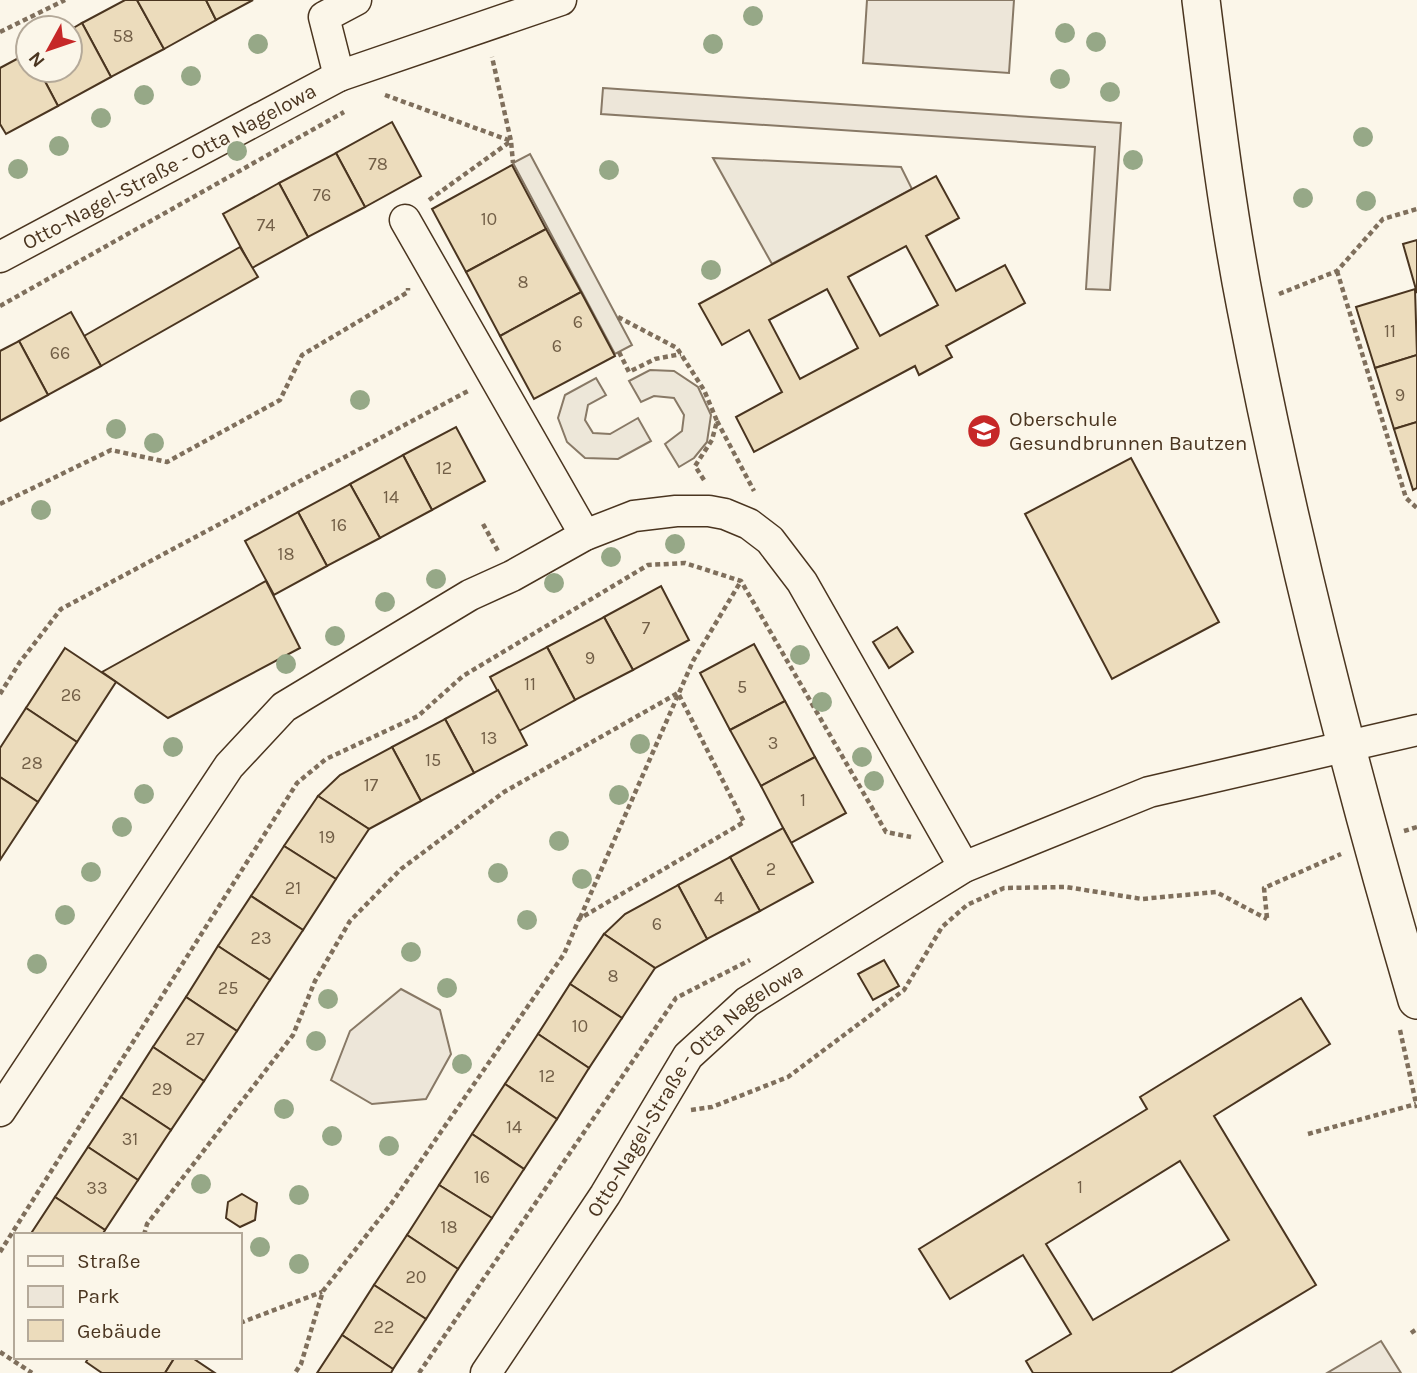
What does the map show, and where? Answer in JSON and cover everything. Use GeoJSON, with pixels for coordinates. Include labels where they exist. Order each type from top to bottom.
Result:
{"type":"FeatureCollection","features":[{"type":"Feature","properties":{"kind":"street","name":"Otto-Nagel-Straße - Otta Nagelowa"},"geometry":{"type":"LineString","coordinates":[[339,75],[324,17],[356,0]]}},
{"type":"Feature","properties":{"kind":"street","name":"Otto-Nagel-Straße - Otta Nagelowa"},"geometry":{"type":"LineString","coordinates":[[0,257],[339,75],[561,0]]}},
{"type":"Feature","properties":{"kind":"street"},"geometry":{"type":"LineString","coordinates":[[1201,0],[1220,148],[1246,307],[1283,482],[1345,748],[1417,1000]]}},
{"type":"Feature","properties":{"kind":"street"},"geometry":{"type":"LineString","coordinates":[[405,220],[585,535]]}},
{"type":"Feature","properties":{"kind":"street"},"geometry":{"type":"LineString","coordinates":[[0,1111],[229,766],[284,707],[470,595],[615,522],[645,515],[698,510],[725,514],[749,524],[770,540],[802,582],[964,867]]}},
{"type":"Feature","properties":{"kind":"street","name":"Otto-Nagel-Straße - Otta Nagelowa"},"geometry":{"type":"LineString","coordinates":[[486,1373],[605,1195],[688,1056],[747,1002],[964,867],[1149,792],[1417,730]]}},
{"type":"Feature","properties":{"kind":"path"},"geometry":{"type":"LineString","coordinates":[[0,32],[65,0]]}},
{"type":"Feature","properties":{"kind":"path"},"geometry":{"type":"LineString","coordinates":[[485,26],[511,141],[513,163]]}},
{"type":"Feature","properties":{"kind":"path"},"geometry":{"type":"LineString","coordinates":[[390,86],[380,93],[511,141]]}},
{"type":"Feature","properties":{"kind":"path"},"geometry":{"type":"LineString","coordinates":[[0,306],[356,106]]}},
{"type":"Feature","properties":{"kind":"path"},"geometry":{"type":"LineString","coordinates":[[405,220],[442,188],[511,141]]}},
{"type":"Feature","properties":{"kind":"path"},"geometry":{"type":"LineString","coordinates":[[1246,307],[1337,271],[1383,219],[1417,209]]}},
{"type":"Feature","properties":{"kind":"path"},"geometry":{"type":"LineString","coordinates":[[1337,271],[1406,498],[1417,508]]}},
{"type":"Feature","properties":{"kind":"path"},"geometry":{"type":"LineString","coordinates":[[0,504],[111,450],[167,462],[280,400],[302,355],[408,292],[407,280]]}},
{"type":"Feature","properties":{"kind":"path"},"geometry":{"type":"LineString","coordinates":[[618,317],[677,348],[704,390],[717,421],[758,497]]}},
{"type":"Feature","properties":{"kind":"path"},"geometry":{"type":"LineString","coordinates":[[619,352],[629,372],[655,359],[681,354]]}},
{"type":"Feature","properties":{"kind":"path"},"geometry":{"type":"LineString","coordinates":[[0,694],[20,662],[61,609],[494,377]]}},
{"type":"Feature","properties":{"kind":"path"},"geometry":{"type":"LineString","coordinates":[[717,421],[712,440],[695,466],[725,514]]}},
{"type":"Feature","properties":{"kind":"path"},"geometry":{"type":"LineString","coordinates":[[0,1252],[298,783],[326,759],[418,716],[463,676],[648,565],[685,563],[741,582],[886,831],[916,839],[939,824]]}},
{"type":"Feature","properties":{"kind":"path"},"geometry":{"type":"LineString","coordinates":[[295,1373],[301,1364],[323,1291],[391,1204],[565,954],[693,661],[741,582]]}},
{"type":"Feature","properties":{"kind":"path"},"geometry":{"type":"LineString","coordinates":[[579,919],[744,822],[678,693]]}},
{"type":"Feature","properties":{"kind":"path"},"geometry":{"type":"LineString","coordinates":[[145,1233],[147,1224],[293,1035],[315,981],[350,920],[401,869],[504,792],[678,693]]}},
{"type":"Feature","properties":{"kind":"path"},"geometry":{"type":"LineString","coordinates":[[653,1116],[712,1107],[788,1077],[904,990],[942,927],[967,905],[1004,888],[1066,887],[1142,898],[1216,892],[1267,919],[1264,888],[1339,857]]}},
{"type":"Feature","properties":{"kind":"path"},"geometry":{"type":"LineString","coordinates":[[419,1373],[676,998],[762,953]]}},
{"type":"Feature","properties":{"kind":"path"},"geometry":{"type":"LineString","coordinates":[[1308,1133],[1416,1104],[1417,1108]]}},
{"type":"Feature","properties":{"kind":"path"},"geometry":{"type":"LineString","coordinates":[[242,1322],[323,1291]]}},
{"type":"Feature","properties":{"kind":"path"},"geometry":{"type":"LineString","coordinates":[[1411,1333],[1417,1329]]}},
{"type":"Feature","properties":{"kind":"path"},"geometry":{"type":"LineString","coordinates":[[0,1352],[32,1373]]}},
{"type":"Feature","properties":{"kind":"green space"},"geometry":{"type":"Polygon","coordinates":[[[867,0],[1014,0],[1009,73],[863,63],[867,0]]]}},
{"type":"Feature","properties":{"kind":"green space"},"geometry":{"type":"Polygon","coordinates":[[[603,88],[1121,123],[1110,290],[1086,289],[1095,147],[601,114],[603,88]]]}},
{"type":"Feature","properties":{"kind":"green space"},"geometry":{"type":"Polygon","coordinates":[[[401,989],[440,1010],[451,1054],[426,1099],[372,1104],[331,1080],[350,1031],[401,989]]]}},
{"type":"Feature","properties":{"kind":"green space"},"geometry":{"type":"Polygon","coordinates":[[[1381,1341],[1401,1373],[1327,1373],[1381,1341]]]}},
{"type":"Feature","properties":{"kind":"shaded area"},"geometry":{"type":"Polygon","coordinates":[[[530,154],[632,345],[615,354],[513,163],[530,154]]]}},
{"type":"Feature","properties":{"kind":"shaded area"},"geometry":{"type":"Polygon","coordinates":[[[713,158],[901,167],[912,189],[772,264],[713,158]]]}},
{"type":"Feature","properties":{"kind":"shaded area"},"geometry":{"type":"Polygon","coordinates":[[[650,370],[674,371],[698,387],[711,415],[707,442],[694,458],[679,467],[665,444],[682,431],[684,415],[674,398],[654,396],[641,402],[629,381],[650,370]]]}},
{"type":"Feature","properties":{"kind":"shaded area"},"geometry":{"type":"Polygon","coordinates":[[[596,378],[606,395],[588,405],[585,420],[593,433],[610,434],[638,418],[651,441],[618,459],[585,458],[567,442],[558,418],[565,395],[596,378]]]}},
{"type":"Feature","properties":{"kind":"building"},"geometry":{"type":"Polygon","coordinates":[[[125,0],[137,0],[164,49],[111,77],[84,27],[84,22],[125,0]]]}},
{"type":"Feature","properties":{"kind":"building"},"geometry":{"type":"Polygon","coordinates":[[[137,0],[206,0],[216,20],[164,49],[137,0]]]}},
{"type":"Feature","properties":{"kind":"building"},"geometry":{"type":"Polygon","coordinates":[[[206,0],[253,0],[216,20],[206,0]]]}},
{"type":"Feature","properties":{"kind":"building"},"geometry":{"type":"Polygon","coordinates":[[[84,27],[111,77],[58,106],[46,84],[84,84],[84,27]]]}},
{"type":"Feature","properties":{"kind":"building"},"geometry":{"type":"Polygon","coordinates":[[[14,60],[14,84],[46,84],[58,106],[6,134],[0,124],[0,68],[14,60]]]}},
{"type":"Feature","properties":{"kind":"building"},"geometry":{"type":"Polygon","coordinates":[[[392,122],[421,176],[365,207],[336,153],[392,122]]]}},
{"type":"Feature","properties":{"kind":"building"},"geometry":{"type":"Polygon","coordinates":[[[336,153],[365,207],[308,237],[279,183],[336,153]]]}},
{"type":"Feature","properties":{"kind":"building"},"geometry":{"type":"Polygon","coordinates":[[[512,165],[546,229],[466,272],[432,209],[512,165]]]}},
{"type":"Feature","properties":{"kind":"building"},"geometry":{"type":"Polygon","coordinates":[[[936,176],[959,218],[926,236],[956,291],[1005,265],[1025,303],[946,346],[952,357],[919,375],[915,366],[754,452],[736,417],[782,392],[749,330],[722,345],[699,304],[936,176]],[[906,246],[848,277],[880,336],[938,305],[906,246]],[[827,289],[769,320],[800,379],[858,348],[827,289]]]}},
{"type":"Feature","properties":{"kind":"building"},"geometry":{"type":"Polygon","coordinates":[[[279,183],[308,237],[252,268],[223,214],[279,183]]]}},
{"type":"Feature","properties":{"kind":"building"},"geometry":{"type":"Polygon","coordinates":[[[546,229],[581,292],[500,336],[466,272],[546,229]]]}},
{"type":"Feature","properties":{"kind":"building"},"geometry":{"type":"Polygon","coordinates":[[[1417,240],[1417,293],[1403,244],[1417,240]]]}},
{"type":"Feature","properties":{"kind":"building"},"geometry":{"type":"Polygon","coordinates":[[[240,247],[258,277],[101,366],[84,336],[240,247]]]}},
{"type":"Feature","properties":{"kind":"building"},"geometry":{"type":"Polygon","coordinates":[[[1415,289],[1417,355],[1375,368],[1356,307],[1415,289]]]}},
{"type":"Feature","properties":{"kind":"building"},"geometry":{"type":"Polygon","coordinates":[[[581,292],[615,356],[534,399],[500,336],[581,292]]]}},
{"type":"Feature","properties":{"kind":"building"},"geometry":{"type":"Polygon","coordinates":[[[71,312],[101,366],[48,395],[19,341],[71,312]]]}},
{"type":"Feature","properties":{"kind":"building"},"geometry":{"type":"Polygon","coordinates":[[[19,341],[48,395],[0,421],[0,351],[19,341]]]}},
{"type":"Feature","properties":{"kind":"building"},"geometry":{"type":"Polygon","coordinates":[[[1417,355],[1417,422],[1394,429],[1375,368],[1417,355]]]}},
{"type":"Feature","properties":{"kind":"building"},"geometry":{"type":"Polygon","coordinates":[[[1417,422],[1417,488],[1413,490],[1394,429],[1417,422]]]}},
{"type":"Feature","properties":{"kind":"building"},"geometry":{"type":"Polygon","coordinates":[[[456,427],[485,481],[432,510],[403,455],[456,427]]]}},
{"type":"Feature","properties":{"kind":"building"},"geometry":{"type":"Polygon","coordinates":[[[403,455],[432,510],[380,538],[350,484],[403,455]]]}},
{"type":"Feature","properties":{"kind":"building"},"geometry":{"type":"Polygon","coordinates":[[[1131,458],[1219,622],[1112,679],[1025,514],[1131,458]]]}},
{"type":"Feature","properties":{"kind":"building"},"geometry":{"type":"Polygon","coordinates":[[[350,484],[380,538],[327,566],[298,512],[350,484]]]}},
{"type":"Feature","properties":{"kind":"building"},"geometry":{"type":"Polygon","coordinates":[[[298,512],[327,566],[274,595],[245,541],[298,512]]]}},
{"type":"Feature","properties":{"kind":"building"},"geometry":{"type":"Polygon","coordinates":[[[266,581],[300,648],[168,718],[102,672],[266,581]]]}},
{"type":"Feature","properties":{"kind":"building"},"geometry":{"type":"Polygon","coordinates":[[[661,586],[689,640],[633,670],[604,617],[661,586]]]}},
{"type":"Feature","properties":{"kind":"building"},"geometry":{"type":"Polygon","coordinates":[[[604,617],[633,670],[575,700],[547,647],[604,617]]]}},
{"type":"Feature","properties":{"kind":"building"},"geometry":{"type":"Polygon","coordinates":[[[897,627],[913,652],[889,668],[873,642],[897,627]]]}},
{"type":"Feature","properties":{"kind":"building"},"geometry":{"type":"Polygon","coordinates":[[[754,644],[785,701],[730,730],[700,673],[754,644]]]}},
{"type":"Feature","properties":{"kind":"building"},"geometry":{"type":"Polygon","coordinates":[[[547,647],[575,700],[519,731],[490,677],[547,647]]]}},
{"type":"Feature","properties":{"kind":"building"},"geometry":{"type":"Polygon","coordinates":[[[65,648],[116,682],[77,742],[26,708],[65,648]]]}},
{"type":"Feature","properties":{"kind":"building"},"geometry":{"type":"Polygon","coordinates":[[[498,690],[527,745],[474,773],[445,719],[498,690]]]}},
{"type":"Feature","properties":{"kind":"building"},"geometry":{"type":"Polygon","coordinates":[[[785,701],[815,757],[761,786],[730,730],[785,701]]]}},
{"type":"Feature","properties":{"kind":"building"},"geometry":{"type":"Polygon","coordinates":[[[26,708],[77,742],[38,802],[0,777],[0,748],[26,708]]]}},
{"type":"Feature","properties":{"kind":"building"},"geometry":{"type":"Polygon","coordinates":[[[445,719],[474,773],[421,801],[392,747],[445,719]]]}},
{"type":"Feature","properties":{"kind":"building"},"geometry":{"type":"Polygon","coordinates":[[[392,747],[421,801],[369,829],[318,796],[340,775],[392,747]]]}},
{"type":"Feature","properties":{"kind":"building"},"geometry":{"type":"Polygon","coordinates":[[[815,757],[846,813],[791,843],[761,786],[815,757]]]}},
{"type":"Feature","properties":{"kind":"building"},"geometry":{"type":"Polygon","coordinates":[[[0,777],[38,802],[0,860],[0,777]]]}},
{"type":"Feature","properties":{"kind":"building"},"geometry":{"type":"Polygon","coordinates":[[[318,796],[369,829],[336,879],[284,846],[318,796]]]}},
{"type":"Feature","properties":{"kind":"building"},"geometry":{"type":"Polygon","coordinates":[[[783,828],[813,882],[760,911],[730,857],[783,828]]]}},
{"type":"Feature","properties":{"kind":"building"},"geometry":{"type":"Polygon","coordinates":[[[284,846],[336,879],[303,930],[251,896],[284,846]]]}},
{"type":"Feature","properties":{"kind":"building"},"geometry":{"type":"Polygon","coordinates":[[[730,857],[760,911],[707,939],[678,885],[730,857]]]}},
{"type":"Feature","properties":{"kind":"building"},"geometry":{"type":"Polygon","coordinates":[[[678,885],[707,939],[655,968],[604,934],[625,914],[678,885]]]}},
{"type":"Feature","properties":{"kind":"building"},"geometry":{"type":"Polygon","coordinates":[[[251,896],[303,930],[270,980],[218,946],[251,896]]]}},
{"type":"Feature","properties":{"kind":"building"},"geometry":{"type":"Polygon","coordinates":[[[604,934],[655,968],[622,1018],[570,984],[604,934]]]}},
{"type":"Feature","properties":{"kind":"building"},"geometry":{"type":"Polygon","coordinates":[[[218,946],[270,980],[237,1031],[186,997],[218,946]]]}},
{"type":"Feature","properties":{"kind":"building"},"geometry":{"type":"Polygon","coordinates":[[[884,960],[899,986],[873,1000],[858,974],[884,960]]]}},
{"type":"Feature","properties":{"kind":"building"},"geometry":{"type":"Polygon","coordinates":[[[570,984],[622,1018],[589,1068],[538,1034],[570,984]]]}},
{"type":"Feature","properties":{"kind":"building"},"geometry":{"type":"Polygon","coordinates":[[[186,997],[237,1031],[204,1081],[153,1047],[186,997]]]}},
{"type":"Feature","properties":{"kind":"building"},"geometry":{"type":"Polygon","coordinates":[[[1301,998],[1330,1044],[1214,1116],[1316,1285],[1170,1373],[1033,1373],[1026,1361],[1071,1334],[1023,1255],[950,1299],[919,1249],[1147,1109],[1140,1097],[1301,998]],[[1180,1161],[1046,1244],[1093,1320],[1229,1240],[1180,1161]]]}},
{"type":"Feature","properties":{"kind":"building"},"geometry":{"type":"Polygon","coordinates":[[[538,1034],[589,1068],[557,1119],[505,1084],[538,1034]]]}},
{"type":"Feature","properties":{"kind":"building"},"geometry":{"type":"Polygon","coordinates":[[[153,1047],[204,1081],[171,1130],[121,1097],[153,1047]]]}},
{"type":"Feature","properties":{"kind":"building"},"geometry":{"type":"Polygon","coordinates":[[[505,1084],[557,1119],[524,1169],[472,1134],[505,1084]]]}},
{"type":"Feature","properties":{"kind":"building"},"geometry":{"type":"Polygon","coordinates":[[[121,1097],[171,1130],[138,1180],[88,1147],[121,1097]]]}},
{"type":"Feature","properties":{"kind":"building"},"geometry":{"type":"Polygon","coordinates":[[[472,1134],[524,1169],[492,1218],[439,1185],[472,1134]]]}},
{"type":"Feature","properties":{"kind":"building"},"geometry":{"type":"Polygon","coordinates":[[[88,1147],[138,1180],[105,1230],[55,1197],[88,1147]]]}},
{"type":"Feature","properties":{"kind":"building"},"geometry":{"type":"Polygon","coordinates":[[[439,1185],[492,1218],[458,1269],[407,1235],[439,1185]]]}},
{"type":"Feature","properties":{"kind":"building"},"geometry":{"type":"Polygon","coordinates":[[[242,1194],[257,1203],[255,1220],[240,1227],[226,1218],[228,1202],[242,1194]]]}},
{"type":"Feature","properties":{"kind":"building"},"geometry":{"type":"Polygon","coordinates":[[[55,1197],[105,1230],[103,1233],[31,1233],[55,1197]]]}},
{"type":"Feature","properties":{"kind":"building"},"geometry":{"type":"Polygon","coordinates":[[[407,1235],[458,1269],[426,1319],[374,1285],[407,1235]]]}},
{"type":"Feature","properties":{"kind":"building"},"geometry":{"type":"Polygon","coordinates":[[[374,1285],[426,1319],[393,1369],[342,1335],[374,1285]]]}},
{"type":"Feature","properties":{"kind":"building"},"geometry":{"type":"Polygon","coordinates":[[[342,1335],[393,1369],[391,1373],[317,1373],[342,1335]]]}},
{"type":"Feature","properties":{"kind":"building"},"geometry":{"type":"Polygon","coordinates":[[[88,1359],[174,1359],[165,1373],[102,1373],[86,1362],[88,1359]]]}},
{"type":"Feature","properties":{"kind":"building"},"geometry":{"type":"Polygon","coordinates":[[[174,1359],[194,1359],[215,1373],[165,1373],[174,1359]]]}},
{"type":"Feature","properties":{"kind":"place","name":"Oberschule Gesundbrunnen Bautzen"},"geometry":{"type":"Point","coordinates":[984,431]}}]}
